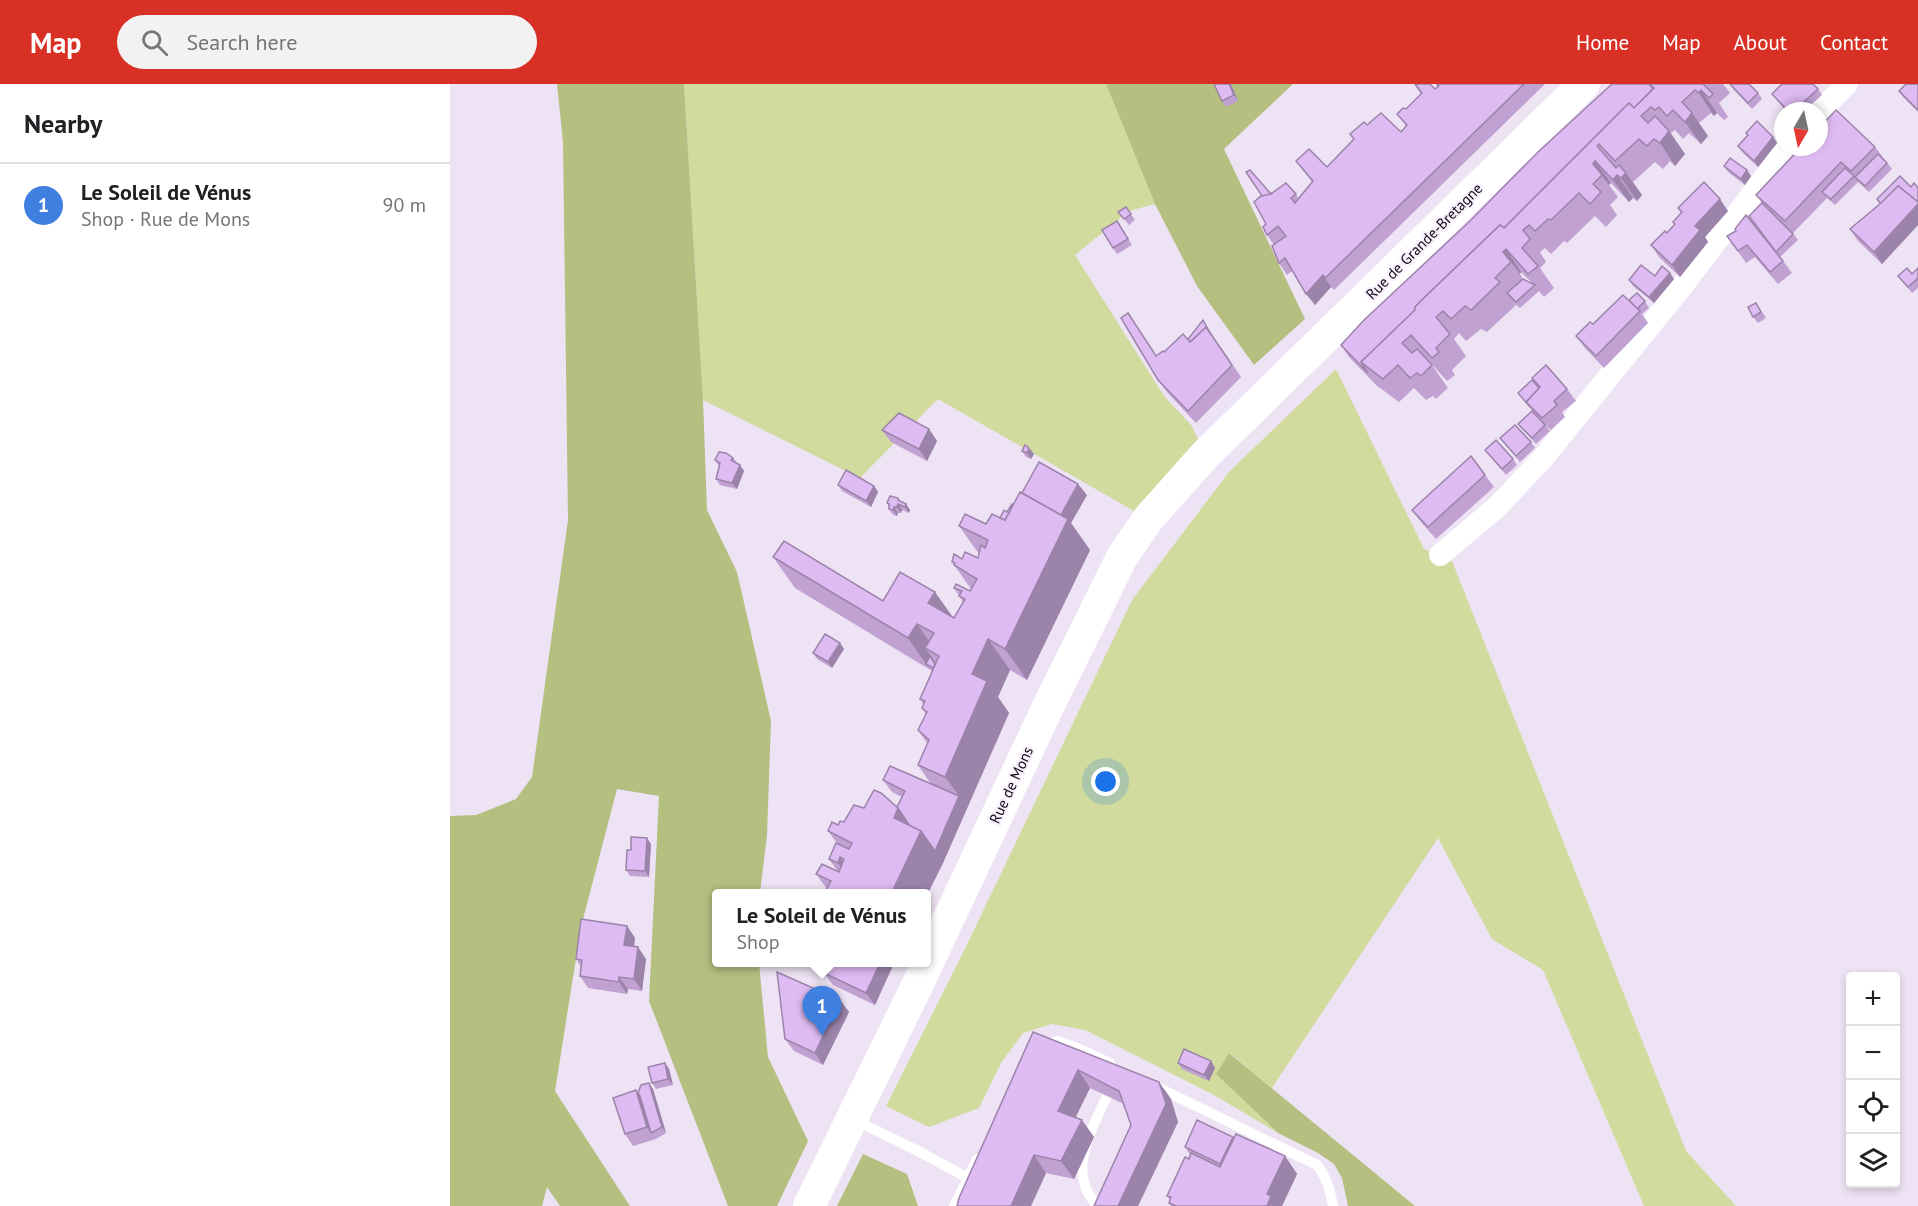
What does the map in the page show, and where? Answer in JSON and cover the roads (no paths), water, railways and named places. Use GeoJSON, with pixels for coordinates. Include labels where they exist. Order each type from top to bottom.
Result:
{"type":"FeatureCollection","features":[{"type":"Feature","properties":{"kind":"main road","name":"Rue de Grande-Bretagne"},"geometry":{"type":"LineString","coordinates":[[1264,399],[1584,84]]}},
{"type":"Feature","properties":{"kind":"main road","name":"Rue de Mons"},"geometry":{"type":"LineString","coordinates":[[931,956],[1047,709],[1122,557],[1148,519],[1171,492],[1205,455],[1264,399]]}},
{"type":"Feature","properties":{"kind":"main road","name":"Rue de Mons"},"geometry":{"type":"LineString","coordinates":[[809,1206],[926,967]]}},
{"type":"Feature","properties":{"kind":"street"},"geometry":{"type":"LineString","coordinates":[[1828,103],[1848,84]]}},
{"type":"Feature","properties":{"kind":"street"},"geometry":{"type":"LineString","coordinates":[[1440,555],[1497,507],[1543,458],[1683,285],[1781,156]]}},
{"type":"Feature","properties":{"kind":"lane"},"geometry":{"type":"LineString","coordinates":[[1031,1052],[1037,1046],[1057,1041],[1120,1068]]}},
{"type":"Feature","properties":{"kind":"lane"},"geometry":{"type":"LineString","coordinates":[[1140,1079],[1317,1165],[1330,1188],[1333,1206]]}},
{"type":"Feature","properties":{"kind":"lane"},"geometry":{"type":"LineString","coordinates":[[1098,1206],[1091,1198],[1083,1178],[1082,1154],[1107,1096]]}},
{"type":"Feature","properties":{"kind":"lane"},"geometry":{"type":"LineString","coordinates":[[852,1119],[968,1178]]}},
{"type":"Feature","properties":{"kind":"lane"},"geometry":{"type":"LineString","coordinates":[[954,1206],[982,1148]]}},
{"type":"Feature","properties":{"kind":"place","name":"Le Soleil de Vénus"},"geometry":{"type":"Point","coordinates":[822,1036]}}]}
